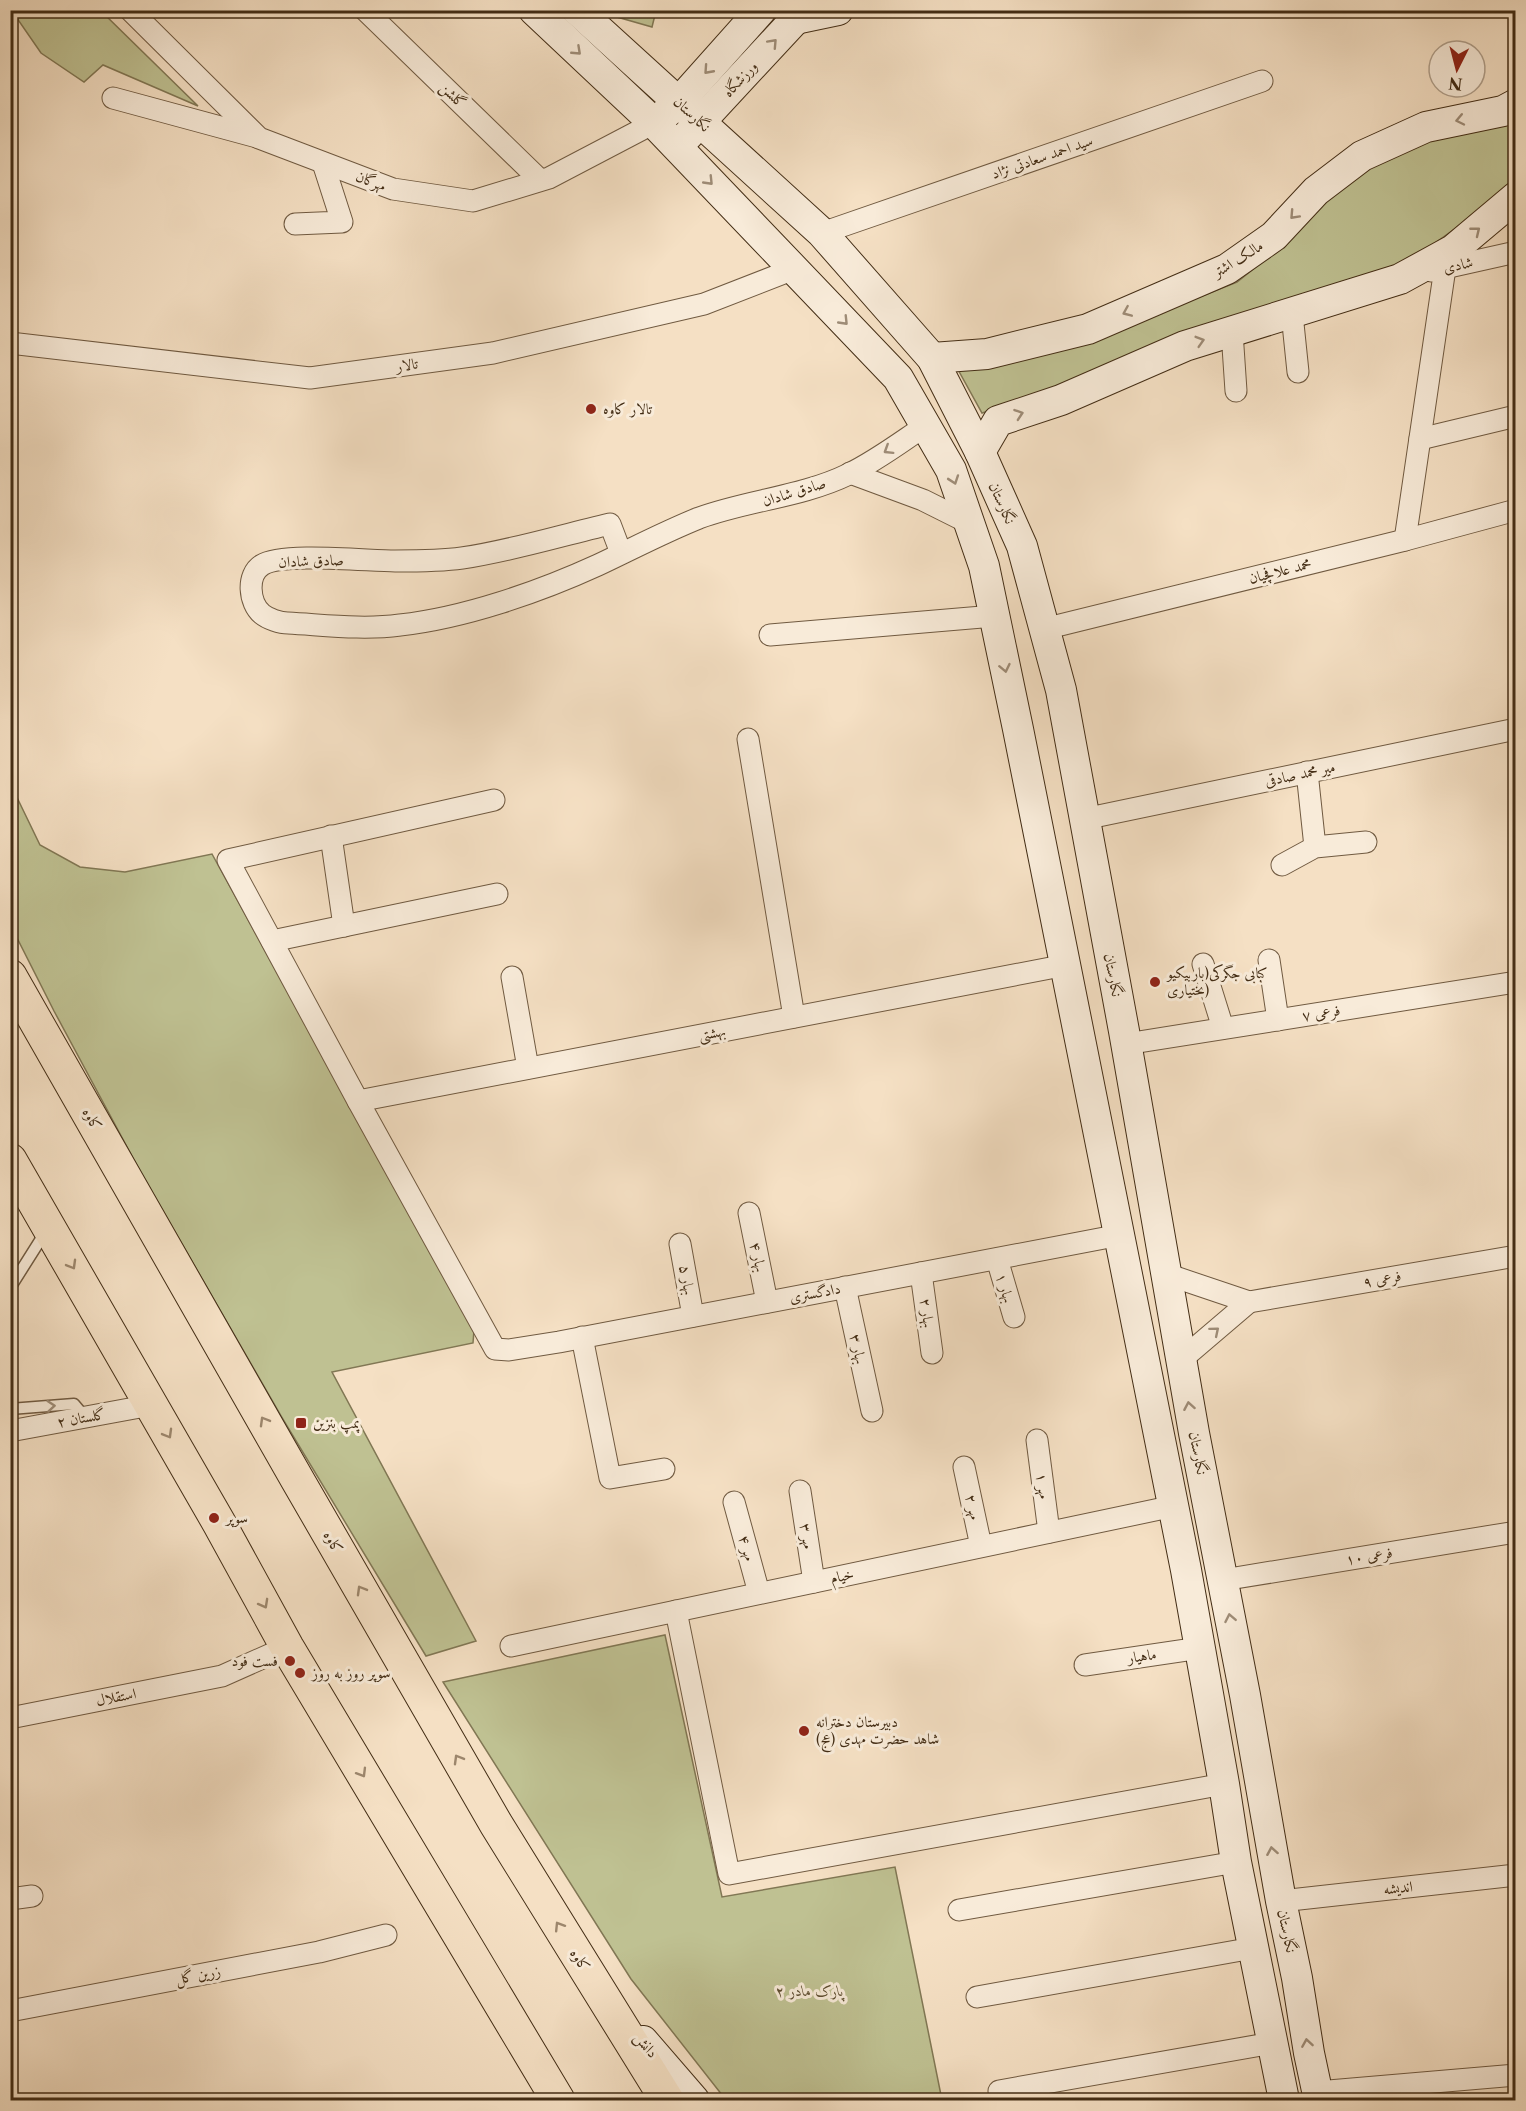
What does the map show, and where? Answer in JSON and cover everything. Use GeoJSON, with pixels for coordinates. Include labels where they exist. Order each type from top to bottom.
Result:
{"type":"FeatureCollection","features":[{"type":"Feature","properties":{"kind":"main road"},"geometry":{"type":"LineString","coordinates":[[534,10],[654,123],[898,378],[951,470],[984,566],[1018,729],[1174,1506],[1236,1862],[1284,2100]]}},
{"type":"Feature","properties":{"kind":"main road","name":"نگارستان"},"geometry":{"type":"LineString","coordinates":[[577,10],[822,233],[932,358],[980,452],[1022,546],[1061,690],[1181,1360],[1318,2096]]}},
{"type":"Feature","properties":{"kind":"main road","name":"ورزشگاه"},"geometry":{"type":"LineString","coordinates":[[654,123],[679,102],[761,10]]}},
{"type":"Feature","properties":{"kind":"main road"},"geometry":{"type":"LineString","coordinates":[[800,15],[838,10]]}},
{"type":"Feature","properties":{"kind":"main road","name":"ورزشگاه"},"geometry":{"type":"LineString","coordinates":[[676,147],[800,15]]}},
{"type":"Feature","properties":{"kind":"main road","name":"مالک اشتر"},"geometry":{"type":"LineString","coordinates":[[932,358],[987,354],[1088,329],[1227,269],[1274,236],[1316,191],[1362,156],[1426,127],[1503,111],[1515,104]]}},
{"type":"Feature","properties":{"kind":"main road"},"geometry":{"type":"LineString","coordinates":[[980,452],[998,421],[1061,400],[1185,346],[1400,279],[1453,250],[1515,197]]}},
{"type":"Feature","properties":{"kind":"main road"},"geometry":{"type":"LineString","coordinates":[[1018,729],[1067,723]]}},
{"type":"Feature","properties":{"kind":"main road","name":"کاوه"},"geometry":{"type":"LineString","coordinates":[[10,976],[496,1824],[667,2100]]}},
{"type":"Feature","properties":{"kind":"main road"},"geometry":{"type":"LineString","coordinates":[[11,1163],[49,1226],[287,1647],[558,2100]]}},
{"type":"Feature","properties":{"kind":"main road"},"geometry":{"type":"LineString","coordinates":[[1200,1648],[1214,1659],[1226,1661],[1236,1648]]}},
{"type":"Feature","properties":{"kind":"main road"},"geometry":{"type":"LineString","coordinates":[[1210,1703],[1222,1692],[1234,1689],[1245,1695]]}},
{"type":"Feature","properties":{"kind":"main road","name":"دانش"},"geometry":{"type":"LineString","coordinates":[[598,1989],[693,2100]]}},
{"type":"Feature","properties":{"kind":"street","name":"مهرگان"},"geometry":{"type":"LineString","coordinates":[[130,10],[259,138],[393,189],[473,201],[540,180],[654,123]]}},
{"type":"Feature","properties":{"kind":"street","name":"گلشن"},"geometry":{"type":"LineString","coordinates":[[365,10],[540,180]]}},
{"type":"Feature","properties":{"kind":"street","name":"سید احمد سعادتی نژاد"},"geometry":{"type":"LineString","coordinates":[[822,233],[1262,81]]}},
{"type":"Feature","properties":{"kind":"street"},"geometry":{"type":"LineString","coordinates":[[113,98],[259,138]]}},
{"type":"Feature","properties":{"kind":"street"},"geometry":{"type":"LineString","coordinates":[[295,224],[342,222],[323,163]]}},
{"type":"Feature","properties":{"kind":"street","name":"شادی"},"geometry":{"type":"LineString","coordinates":[[1400,279],[1515,251]]}},
{"type":"Feature","properties":{"kind":"street"},"geometry":{"type":"LineString","coordinates":[[1405,540],[1445,268]]}},
{"type":"Feature","properties":{"kind":"street","name":"تالار"},"geometry":{"type":"LineString","coordinates":[[10,343],[310,378],[493,353],[704,304],[794,269]]}},
{"type":"Feature","properties":{"kind":"street"},"geometry":{"type":"LineString","coordinates":[[1292,314],[1298,372]]}},
{"type":"Feature","properties":{"kind":"street"},"geometry":{"type":"LineString","coordinates":[[1233,332],[1236,390]]}},
{"type":"Feature","properties":{"kind":"street"},"geometry":{"type":"LineString","coordinates":[[1420,438],[1515,416]]}},
{"type":"Feature","properties":{"kind":"street","name":"صادق شادان"},"geometry":{"type":"LineString","coordinates":[[621,553],[610,524],[461,558],[395,561],[280,559],[261,565],[252,577],[251,593],[255,606],[264,616],[283,623],[346,627],[398,626],[445,618],[524,594],[597,565],[671,529],[714,512],[807,489],[850,473],[925,426]]}},
{"type":"Feature","properties":{"kind":"street"},"geometry":{"type":"LineString","coordinates":[[850,473],[923,500],[969,524]]}},
{"type":"Feature","properties":{"kind":"street","name":"محمد علافچیان"},"geometry":{"type":"LineString","coordinates":[[1044,629],[1405,540],[1515,510]]}},
{"type":"Feature","properties":{"kind":"street"},"geometry":{"type":"LineString","coordinates":[[770,635],[994,616]]}},
{"type":"Feature","properties":{"kind":"street","name":"میر محمد صادقی"},"geometry":{"type":"LineString","coordinates":[[1084,819],[1515,729]]}},
{"type":"Feature","properties":{"kind":"street"},"geometry":{"type":"LineString","coordinates":[[748,739],[794,1017]]}},
{"type":"Feature","properties":{"kind":"street"},"geometry":{"type":"LineString","coordinates":[[1307,772],[1315,847]]}},
{"type":"Feature","properties":{"kind":"street"},"geometry":{"type":"LineString","coordinates":[[358,1101],[228,860],[494,800]]}},
{"type":"Feature","properties":{"kind":"street"},"geometry":{"type":"LineString","coordinates":[[331,836],[344,926]]}},
{"type":"Feature","properties":{"kind":"street"},"geometry":{"type":"LineString","coordinates":[[1282,865],[1315,847],[1366,842]]}},
{"type":"Feature","properties":{"kind":"street"},"geometry":{"type":"LineString","coordinates":[[272,941],[497,894]]}},
{"type":"Feature","properties":{"kind":"street"},"geometry":{"type":"LineString","coordinates":[[1269,960],[1278,1020]]}},
{"type":"Feature","properties":{"kind":"street"},"geometry":{"type":"LineString","coordinates":[[1203,963],[1223,1028]]}},
{"type":"Feature","properties":{"kind":"street","name":"بهشتی"},"geometry":{"type":"LineString","coordinates":[[358,1101],[1066,965]]}},
{"type":"Feature","properties":{"kind":"street"},"geometry":{"type":"LineString","coordinates":[[512,977],[528,1068]]}},
{"type":"Feature","properties":{"kind":"street","name":"فرعی ۷"},"geometry":{"type":"LineString","coordinates":[[1126,1044],[1515,982]]}},
{"type":"Feature","properties":{"kind":"street","name":"دادگستری"},"geometry":{"type":"LineString","coordinates":[[358,1101],[495,1348],[509,1350],[582,1337],[1120,1235]]}},
{"type":"Feature","properties":{"kind":"street","name":"بهار ۴"},"geometry":{"type":"LineString","coordinates":[[748,1213],[767,1302]]}},
{"type":"Feature","properties":{"kind":"street","name":"بهار ۵"},"geometry":{"type":"LineString","coordinates":[[680,1244],[693,1316]]}},
{"type":"Feature","properties":{"kind":"street","name":"فرعی ۹"},"geometry":{"type":"LineString","coordinates":[[1249,1302],[1515,1256]]}},
{"type":"Feature","properties":{"kind":"street","name":"بهار ۱"},"geometry":{"type":"LineString","coordinates":[[997,1259],[1014,1317]]}},
{"type":"Feature","properties":{"kind":"street","name":"بهار ۲"},"geometry":{"type":"LineString","coordinates":[[921,1273],[932,1353]]}},
{"type":"Feature","properties":{"kind":"street"},"geometry":{"type":"LineString","coordinates":[[1166,1274],[1249,1302]]}},
{"type":"Feature","properties":{"kind":"street","name":"بهار ۳"},"geometry":{"type":"LineString","coordinates":[[844,1287],[872,1411]]}},
{"type":"Feature","properties":{"kind":"street"},"geometry":{"type":"LineString","coordinates":[[1181,1360],[1249,1302]]}},
{"type":"Feature","properties":{"kind":"street"},"geometry":{"type":"LineString","coordinates":[[582,1337],[610,1478],[664,1469]]}},
{"type":"Feature","properties":{"kind":"street","name":"گلستان ۲"},"geometry":{"type":"LineString","coordinates":[[10,1431],[151,1405]]}},
{"type":"Feature","properties":{"kind":"street","name":"مهر ۱"},"geometry":{"type":"LineString","coordinates":[[1037,1440],[1049,1532]]}},
{"type":"Feature","properties":{"kind":"street","name":"مهر ۲"},"geometry":{"type":"LineString","coordinates":[[964,1467],[981,1546]]}},
{"type":"Feature","properties":{"kind":"street","name":"مهر ۳"},"geometry":{"type":"LineString","coordinates":[[801,1491],[814,1582]]}},
{"type":"Feature","properties":{"kind":"street","name":"مهر ۴"},"geometry":{"type":"LineString","coordinates":[[734,1502],[759,1593]]}},
{"type":"Feature","properties":{"kind":"street","name":"خیام"},"geometry":{"type":"LineString","coordinates":[[511,1646],[1174,1506]]}},
{"type":"Feature","properties":{"kind":"street","name":"فرعی ۱۰"},"geometry":{"type":"LineString","coordinates":[[1222,1580],[1515,1532]]}},
{"type":"Feature","properties":{"kind":"street"},"geometry":{"type":"LineString","coordinates":[[676,1611],[729,1874],[1224,1784]]}},
{"type":"Feature","properties":{"kind":"street","name":"استقلال"},"geometry":{"type":"LineString","coordinates":[[10,1718],[222,1676],[287,1647]]}},
{"type":"Feature","properties":{"kind":"street","name":"ماهیار"},"geometry":{"type":"LineString","coordinates":[[1085,1665],[1200,1648]]}},
{"type":"Feature","properties":{"kind":"street"},"geometry":{"type":"LineString","coordinates":[[959,1910],[1236,1862]]}},
{"type":"Feature","properties":{"kind":"street","name":"اندیشه"},"geometry":{"type":"LineString","coordinates":[[1281,1901],[1515,1875]]}},
{"type":"Feature","properties":{"kind":"street"},"geometry":{"type":"LineString","coordinates":[[10,1899],[32,1896]]}},
{"type":"Feature","properties":{"kind":"street","name":"زرین گل"},"geometry":{"type":"LineString","coordinates":[[10,2011],[319,1952],[386,1935]]}},
{"type":"Feature","properties":{"kind":"street"},"geometry":{"type":"LineString","coordinates":[[977,1997],[1253,1948]]}},
{"type":"Feature","properties":{"kind":"street"},"geometry":{"type":"LineString","coordinates":[[999,2091],[1272,2043]]}},
{"type":"Feature","properties":{"kind":"street"},"geometry":{"type":"LineString","coordinates":[[1318,2096],[1515,2075]]}},
{"type":"Feature","properties":{"kind":"lane"},"geometry":{"type":"LineString","coordinates":[[10,1288],[49,1226]]}},
{"type":"Feature","properties":{"kind":"lane"},"geometry":{"type":"LineString","coordinates":[[10,1409],[74,1404],[85,1418]]}},
{"type":"Feature","properties":{"kind":"green space"},"geometry":{"type":"Polygon","coordinates":[[[12,11],[101,11],[198,106],[103,65],[84,82],[41,53],[12,11]]]}},
{"type":"Feature","properties":{"kind":"green space"},"geometry":{"type":"Polygon","coordinates":[[[610,11],[656,11],[652,27],[617,17],[610,11]]]}},
{"type":"Feature","properties":{"kind":"green space"},"geometry":{"type":"Polygon","coordinates":[[[1515,113],[1515,178],[1459,226],[1398,267],[1046,393],[982,413],[956,366],[1134,323],[1237,282],[1282,246],[1337,186],[1374,161],[1440,136],[1515,113]]]}},
{"type":"Feature","properties":{"kind":"green space"},"geometry":{"type":"Polygon","coordinates":[[[10,783],[40,845],[80,867],[125,872],[212,854],[474,1330],[473,1343],[332,1372],[476,1641],[426,1656],[281,1416],[140,1171],[11,926],[10,783]]]}},
{"type":"Feature","properties":{"kind":"green space","name":"پارک مادر ۲"},"geometry":{"type":"Polygon","coordinates":[[[665,1635],[722,1897],[895,1867],[942,2100],[726,2100],[631,1979],[443,1682],[665,1635]]]}},
{"type":"Feature","properties":{"kind":"place","name":"تالار کاوه"},"geometry":{"type":"Point","coordinates":[591,409]}},
{"type":"Feature","properties":{"kind":"place","name":"کبابی جگرکی(باربیکیو بختیاری)"},"geometry":{"type":"Point","coordinates":[1155,982]}},
{"type":"Feature","properties":{"kind":"place","name":"پمپ بنزین"},"geometry":{"type":"Point","coordinates":[301,1423]}},
{"type":"Feature","properties":{"kind":"place","name":"سوپر"},"geometry":{"type":"Point","coordinates":[214,1518]}},
{"type":"Feature","properties":{"kind":"place","name":"فست فود"},"geometry":{"type":"Point","coordinates":[290,1661]}},
{"type":"Feature","properties":{"kind":"place","name":"سوپر روز به روز"},"geometry":{"type":"Point","coordinates":[300,1673]}},
{"type":"Feature","properties":{"kind":"place","name":"دبیرستان دخترانه شاهد حضرت مهدی (عج)"},"geometry":{"type":"Point","coordinates":[804,1731]}}]}
